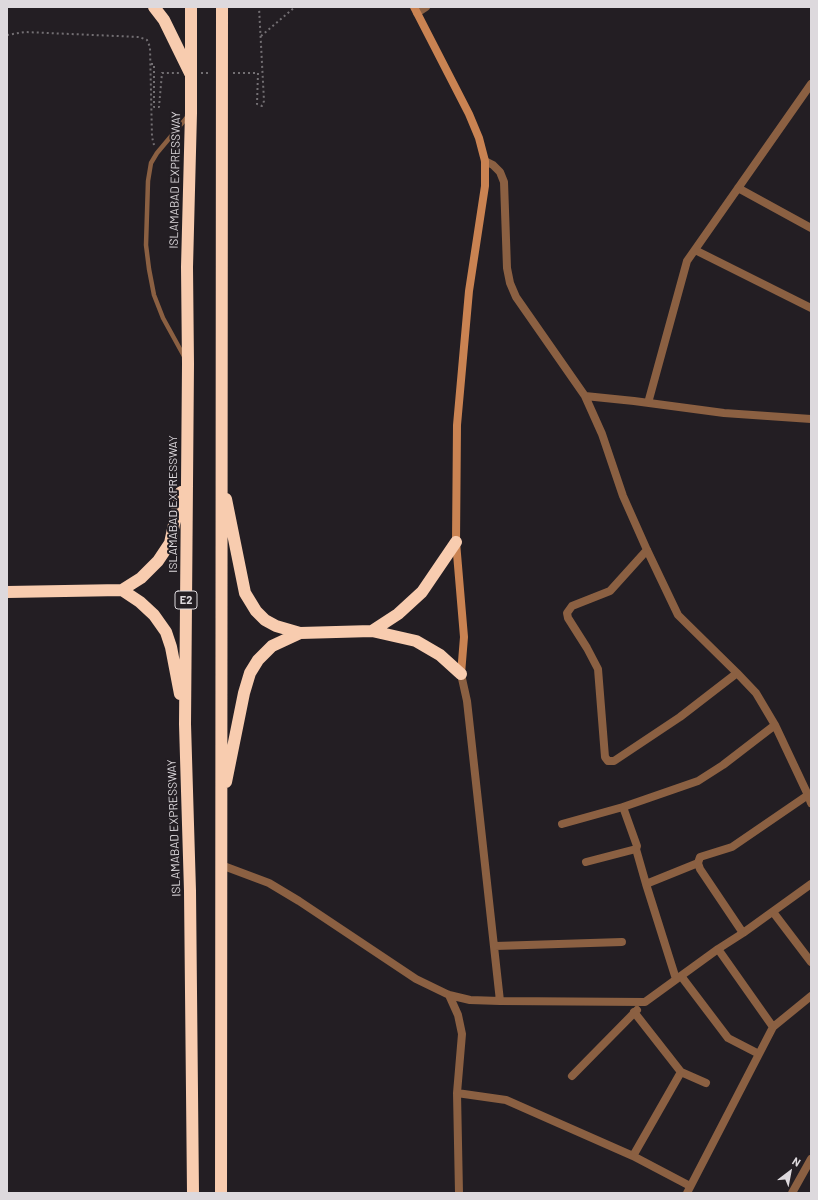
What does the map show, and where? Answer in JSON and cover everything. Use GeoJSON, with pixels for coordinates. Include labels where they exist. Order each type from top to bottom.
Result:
{"type":"FeatureCollection","features":[{"type":"Feature","properties":{"kind":"highway"},"geometry":{"type":"LineString","coordinates":[[154,7],[164,20],[191,75]]}},
{"type":"Feature","properties":{"kind":"highway","name":"ISLAMABAD EXPRESSWAY"},"geometry":{"type":"LineString","coordinates":[[191,7],[191,113],[187,267],[188,364],[185,724],[190,891],[193,1193]]}},
{"type":"Feature","properties":{"kind":"highway"},"geometry":{"type":"LineString","coordinates":[[221,1193],[222,7]]}},
{"type":"Feature","properties":{"kind":"highway"},"geometry":{"type":"LineString","coordinates":[[7,592],[122,590],[141,578],[158,561],[170,543],[187,466]]}},
{"type":"Feature","properties":{"kind":"highway"},"geometry":{"type":"LineString","coordinates":[[221,476],[245,594],[256,611],[265,620],[276,626],[300,633],[372,630],[416,641],[440,656],[461,674]]}},
{"type":"Feature","properties":{"kind":"highway"},"geometry":{"type":"LineString","coordinates":[[372,630],[398,614],[422,592],[456,542]]}},
{"type":"Feature","properties":{"kind":"highway"},"geometry":{"type":"LineString","coordinates":[[122,590],[140,602],[154,615],[166,632],[171,647],[185,724]]}},
{"type":"Feature","properties":{"kind":"highway"},"geometry":{"type":"LineString","coordinates":[[221,804],[244,694],[250,673],[258,660],[272,646],[300,633]]}},
{"type":"Feature","properties":{"kind":"street"},"geometry":{"type":"LineString","coordinates":[[426,7],[416,10],[469,114],[485,161],[485,186],[469,291],[457,425],[456,542],[464,637],[461,674],[467,701],[500,1001]]}},
{"type":"Feature","properties":{"kind":"street"},"geometry":{"type":"LineString","coordinates":[[648,403],[687,261],[811,84]]}},
{"type":"Feature","properties":{"kind":"street"},"geometry":{"type":"LineString","coordinates":[[485,161],[493,165],[500,172],[504,182],[508,268],[510,283],[516,297],[585,396],[602,434],[623,496],[678,615],[756,693],[775,725],[810,799],[732,847],[700,856],[698,863],[700,869],[743,933]]}},
{"type":"Feature","properties":{"kind":"street"},"geometry":{"type":"LineString","coordinates":[[738,188],[811,228]]}},
{"type":"Feature","properties":{"kind":"street"},"geometry":{"type":"LineString","coordinates":[[695,250],[811,308]]}},
{"type":"Feature","properties":{"kind":"street"},"geometry":{"type":"LineString","coordinates":[[585,396],[724,413],[811,419]]}},
{"type":"Feature","properties":{"kind":"street"},"geometry":{"type":"LineString","coordinates":[[647,550],[610,591],[572,606],[567,613],[568,618],[588,648],[598,669],[605,757],[608,761],[614,761],[680,717],[737,673]]}},
{"type":"Feature","properties":{"kind":"street"},"geometry":{"type":"LineString","coordinates":[[562,824],[623,807],[698,781],[723,765],[775,725]]}},
{"type":"Feature","properties":{"kind":"street"},"geometry":{"type":"LineString","coordinates":[[623,807],[637,846],[636,849],[646,884],[679,977],[728,1038],[759,1054]]}},
{"type":"Feature","properties":{"kind":"street"},"geometry":{"type":"LineString","coordinates":[[586,862],[636,849]]}},
{"type":"Feature","properties":{"kind":"street"},"geometry":{"type":"LineString","coordinates":[[646,884],[698,863]]}},
{"type":"Feature","properties":{"kind":"street"},"geometry":{"type":"LineString","coordinates":[[221,865],[269,883],[299,901],[416,979],[450,996],[470,1000],[500,1001],[645,1002]]}},
{"type":"Feature","properties":{"kind":"street"},"geometry":{"type":"LineString","coordinates":[[572,1076],[645,1002],[718,949],[774,912],[811,884]]}},
{"type":"Feature","properties":{"kind":"street"},"geometry":{"type":"LineString","coordinates":[[774,912],[811,962]]}},
{"type":"Feature","properties":{"kind":"street"},"geometry":{"type":"LineString","coordinates":[[495,946],[622,942]]}},
{"type":"Feature","properties":{"kind":"street"},"geometry":{"type":"LineString","coordinates":[[718,949],[773,1027]]}},
{"type":"Feature","properties":{"kind":"street"},"geometry":{"type":"LineString","coordinates":[[450,996],[458,1015],[462,1034],[457,1093],[459,1193]]}},
{"type":"Feature","properties":{"kind":"street"},"geometry":{"type":"LineString","coordinates":[[457,1093],[506,1100],[633,1156],[689,1190],[773,1027],[811,996]]}},
{"type":"Feature","properties":{"kind":"street"},"geometry":{"type":"LineString","coordinates":[[634,1012],[681,1072],[706,1083]]}},
{"type":"Feature","properties":{"kind":"street"},"geometry":{"type":"LineString","coordinates":[[633,1156],[681,1072]]}},
{"type":"Feature","properties":{"kind":"street"},"geometry":{"type":"LineString","coordinates":[[792,1193],[811,1159]]}},
{"type":"Feature","properties":{"kind":"lane"},"geometry":{"type":"LineString","coordinates":[[188,364],[163,318],[154,295],[146,245],[148,181],[151,163],[157,153],[191,113]]}},
{"type":"Feature","properties":{"kind":"path"},"geometry":{"type":"LineString","coordinates":[[258,73],[257,104],[262,106],[264,101],[259,7]]}},
{"type":"Feature","properties":{"kind":"path"},"geometry":{"type":"LineString","coordinates":[[261,36],[295,7]]}},
{"type":"Feature","properties":{"kind":"path"},"geometry":{"type":"LineString","coordinates":[[7,35],[25,32],[139,37],[146,40],[150,47],[152,137],[157,153]]}},
{"type":"Feature","properties":{"kind":"path"},"geometry":{"type":"LineString","coordinates":[[151,64],[154,64],[154,107],[159,107],[162,73]]}}]}
